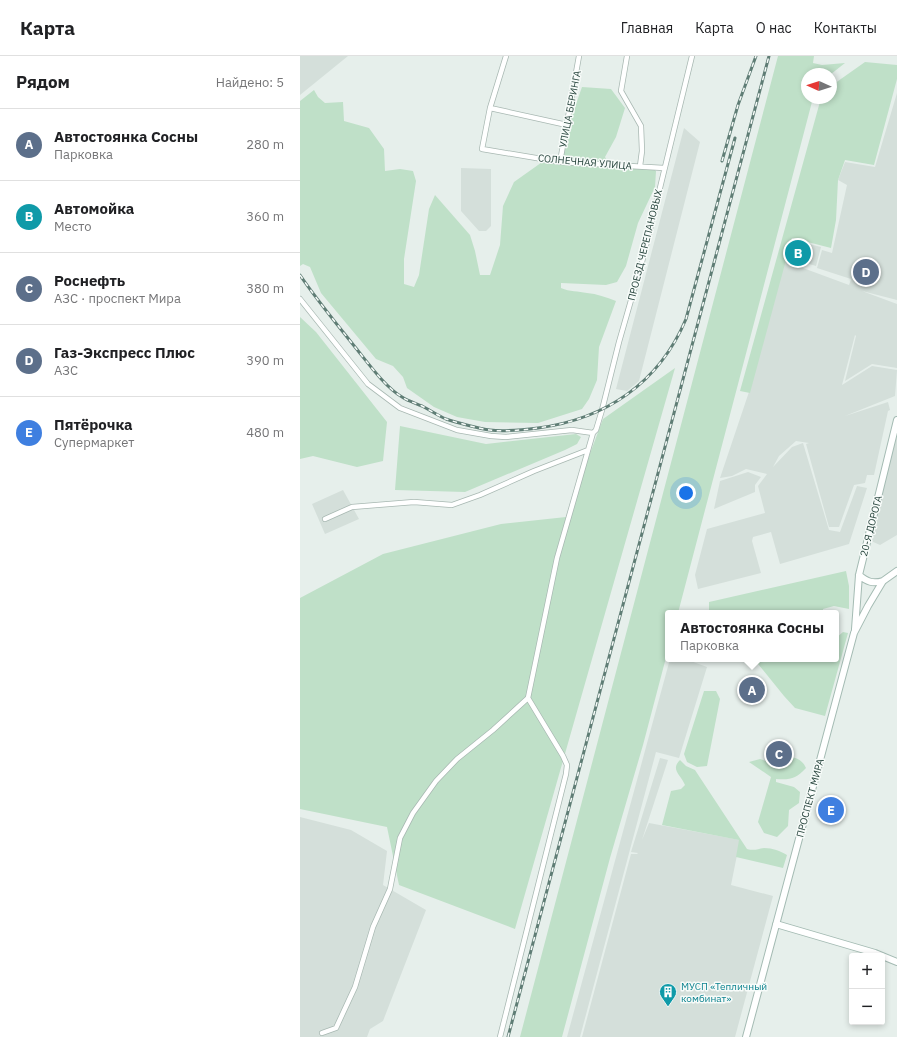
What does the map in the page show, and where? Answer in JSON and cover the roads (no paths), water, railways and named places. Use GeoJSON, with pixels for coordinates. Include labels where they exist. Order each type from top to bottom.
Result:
{"type":"FeatureCollection","features":[{"type":"Feature","properties":{"kind":"main road","name":"20-Я ДОРОГА"},"geometry":{"type":"LineString","coordinates":[[854,633],[859,575],[897,420]]}},
{"type":"Feature","properties":{"kind":"main road","name":"ПРОСПЕКТ МИРА"},"geometry":{"type":"LineString","coordinates":[[746,1037],[854,633],[883,581],[897,571]]}},
{"type":"Feature","properties":{"kind":"main road"},"geometry":{"type":"LineString","coordinates":[[859,575],[865,580],[875,584],[883,581]]}},
{"type":"Feature","properties":{"kind":"main road"},"geometry":{"type":"LineString","coordinates":[[776,924],[875,952],[897,962]]}},
{"type":"Feature","properties":{"kind":"street"},"geometry":{"type":"LineString","coordinates":[[506,56],[490,108],[567,125]]}},
{"type":"Feature","properties":{"kind":"street","name":"УЛИЦА БЕРИНГА"},"geometry":{"type":"LineString","coordinates":[[560,162],[579,56]]}},
{"type":"Feature","properties":{"kind":"street"},"geometry":{"type":"LineString","coordinates":[[627,56],[621,91],[641,126],[642,151],[640,166]]}},
{"type":"Feature","properties":{"kind":"street","name":"ПРОЕЗД ЧЕРЕПАНОВЫХ"},"geometry":{"type":"LineString","coordinates":[[528,698],[557,558],[593,433],[596,430],[602,410],[619,342],[642,262],[692,56]]}},
{"type":"Feature","properties":{"kind":"street","name":"СОЛНЕЧНАЯ УЛИЦА"},"geometry":{"type":"LineString","coordinates":[[490,108],[482,149],[560,162],[664,168]]}},
{"type":"Feature","properties":{"kind":"street"},"geometry":{"type":"LineString","coordinates":[[300,300],[368,384],[400,408],[457,430],[491,436],[506,437],[572,430],[593,433]]}},
{"type":"Feature","properties":{"kind":"street"},"geometry":{"type":"LineString","coordinates":[[325,518],[352,507],[414,502],[452,505],[480,495],[534,471],[588,450]]}},
{"type":"Feature","properties":{"kind":"street"},"geometry":{"type":"LineString","coordinates":[[322,1033],[336,1028],[355,987],[373,927],[390,889],[400,838],[413,813],[436,781],[528,698],[567,765],[500,1037]]}},
{"type":"Feature","properties":{"kind":"railway"},"geometry":{"type":"LineString","coordinates":[[722,161],[738,105],[756,56]]}},
{"type":"Feature","properties":{"kind":"railway"},"geometry":{"type":"LineString","coordinates":[[508,1037],[769,56]]}},
{"type":"Feature","properties":{"kind":"railway"},"geometry":{"type":"LineString","coordinates":[[300,275],[377,374],[389,387],[407,400],[446,419],[474,427],[496,431],[538,428],[563,423],[586,416],[608,406],[627,394],[645,379],[661,362],[675,342],[686,319],[735,138]]}},
{"type":"Feature","properties":{"kind":"place","name":"Автомойка"},"geometry":{"type":"Point","coordinates":[798,253]}},
{"type":"Feature","properties":{"kind":"place","name":"Газ-Экспресс Плюс"},"geometry":{"type":"Point","coordinates":[866,272]}},
{"type":"Feature","properties":{"kind":"place","name":"Автостоянка Сосны"},"geometry":{"type":"Point","coordinates":[752,690]}},
{"type":"Feature","properties":{"kind":"place","name":"Роснефть"},"geometry":{"type":"Point","coordinates":[779,754]}},
{"type":"Feature","properties":{"kind":"place","name":"Пятёрочка"},"geometry":{"type":"Point","coordinates":[831,810]}},
{"type":"Feature","properties":{"kind":"place","name":"МУСП «Тепличный комбинат»"},"geometry":{"type":"Point","coordinates":[668,1007]}}]}
